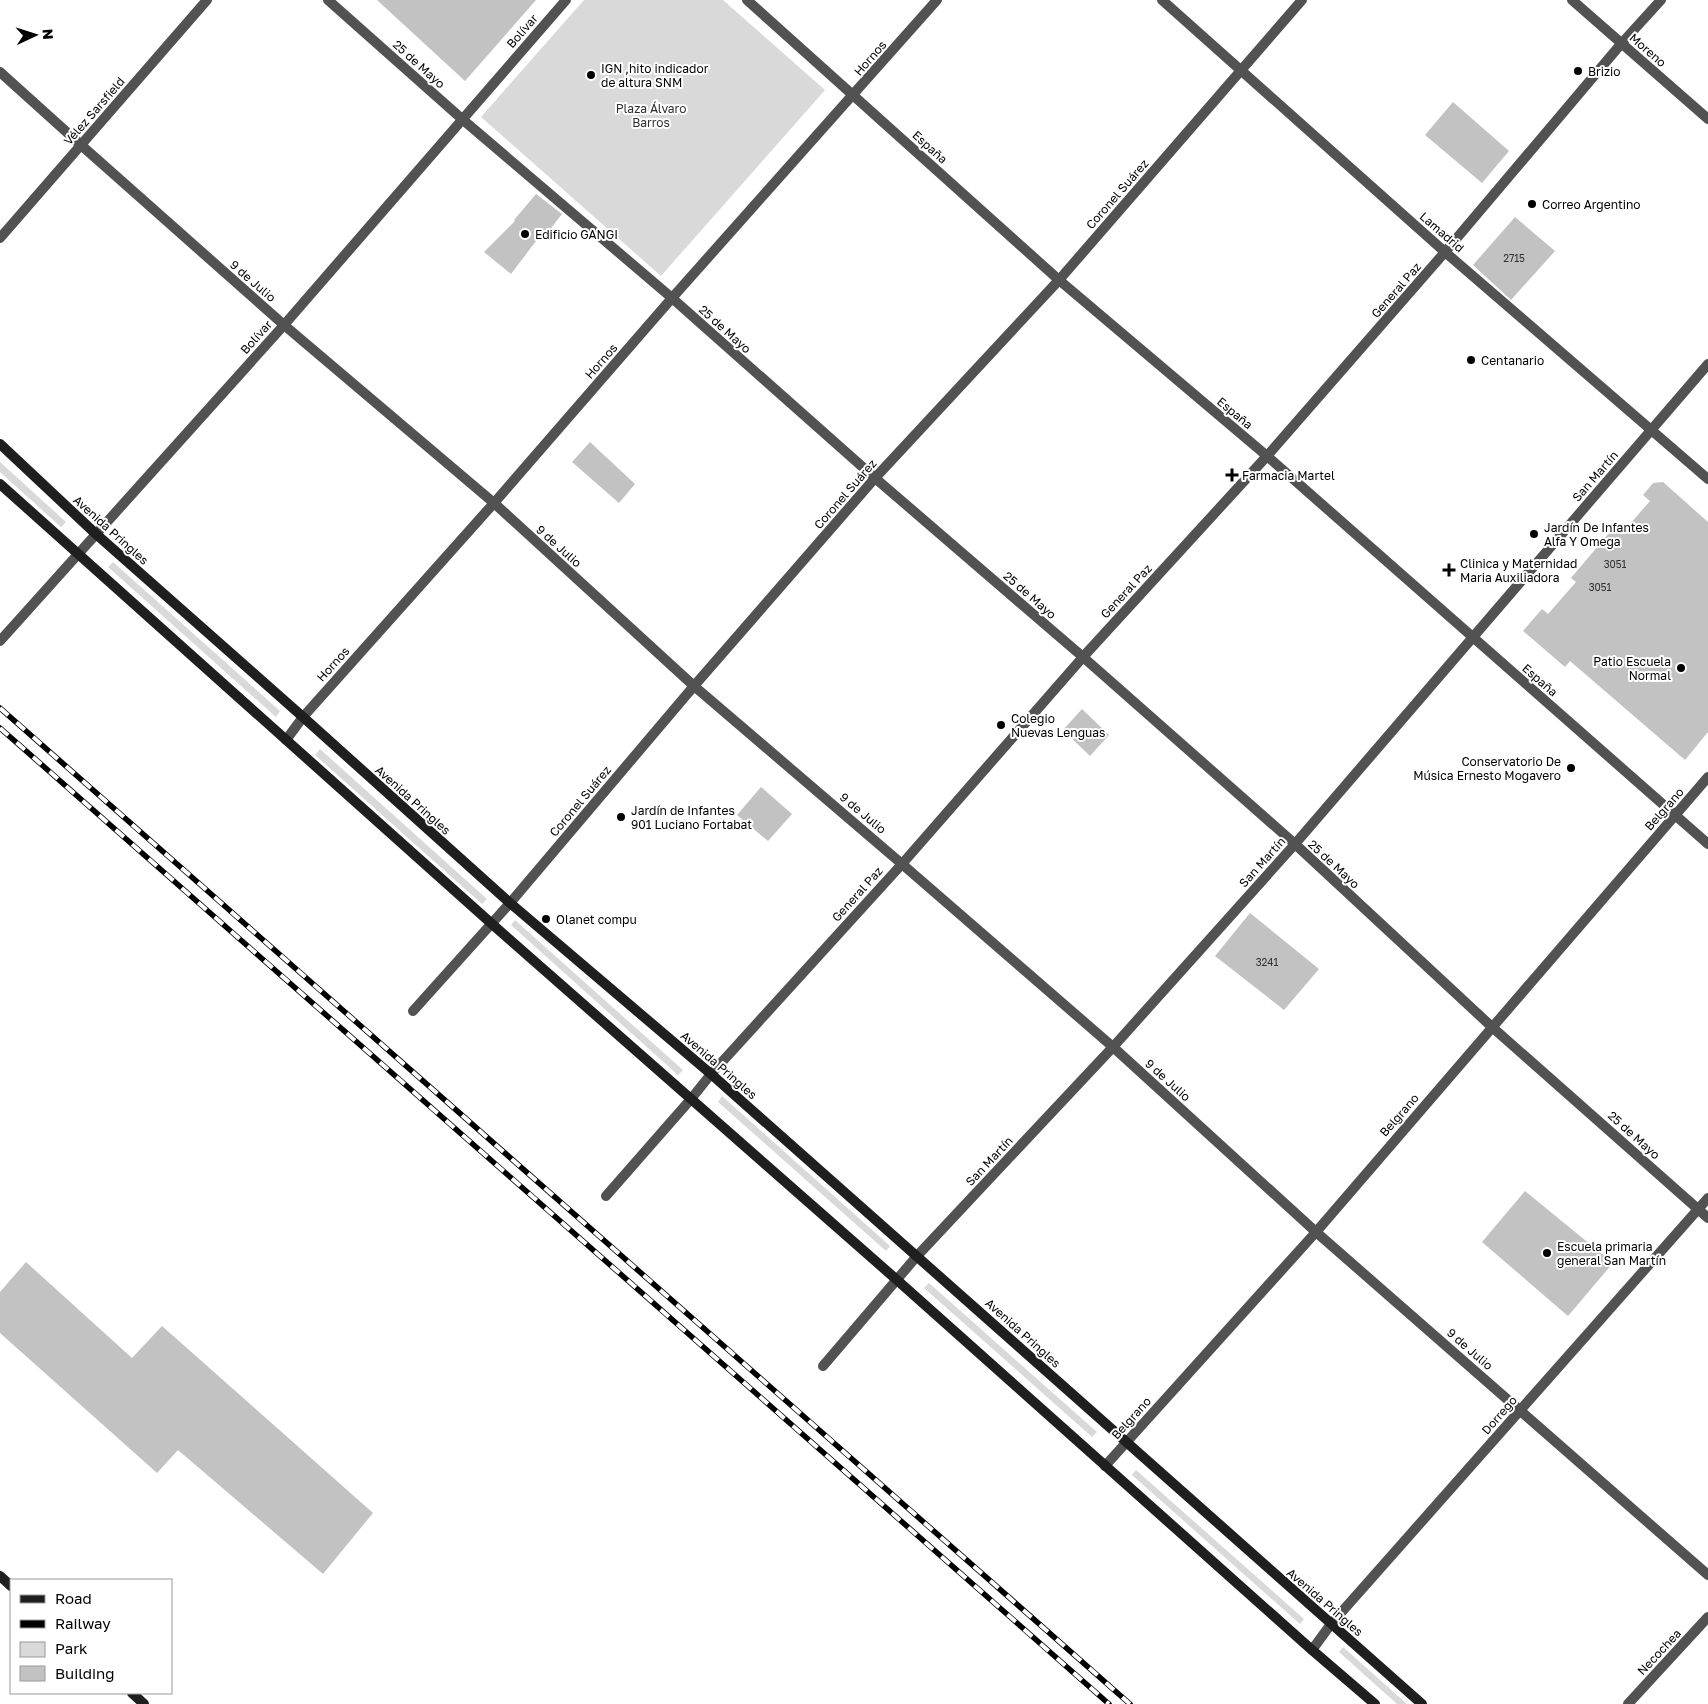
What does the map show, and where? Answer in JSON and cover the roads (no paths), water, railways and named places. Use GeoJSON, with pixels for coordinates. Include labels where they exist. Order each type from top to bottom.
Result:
{"type":"FeatureCollection","features":[{"type":"Feature","properties":{"kind":"main road","name":"Avenida Pringles"},"geometry":{"type":"LineString","coordinates":[[0,444],[96,534],[510,903],[711,1074],[1422,1704]]}},
{"type":"Feature","properties":{"kind":"main road"},"geometry":{"type":"LineString","coordinates":[[0,484],[492,924],[1375,1704]]}},
{"type":"Feature","properties":{"kind":"main road"},"geometry":{"type":"LineString","coordinates":[[0,1576],[10,1585]]}},
{"type":"Feature","properties":{"kind":"main road"},"geometry":{"type":"LineString","coordinates":[[133,1694],[144,1704]]}},
{"type":"Feature","properties":{"kind":"street","name":"Vélez Sarsfield"},"geometry":{"type":"LineString","coordinates":[[0,238],[206,0]]}},
{"type":"Feature","properties":{"kind":"street","name":"25 de Mayo"},"geometry":{"type":"LineString","coordinates":[[328,0],[462,119],[672,298],[875,478],[1083,657],[1295,844],[1492,1027],[1708,1218]]}},
{"type":"Feature","properties":{"kind":"street","name":"Bolívar"},"geometry":{"type":"LineString","coordinates":[[0,641],[284,325],[566,0]]}},
{"type":"Feature","properties":{"kind":"street","name":"España"},"geometry":{"type":"LineString","coordinates":[[747,0],[1058,280],[1268,456],[1708,844]]}},
{"type":"Feature","properties":{"kind":"street","name":"Hornos"},"geometry":{"type":"LineString","coordinates":[[286,740],[303,717],[494,503],[672,298],[938,0]]}},
{"type":"Feature","properties":{"kind":"street","name":"Lamadrid"},"geometry":{"type":"LineString","coordinates":[[1162,0],[1445,252],[1708,479]]}},
{"type":"Feature","properties":{"kind":"street","name":"Coronel Suárez"},"geometry":{"type":"LineString","coordinates":[[413,1011],[492,924],[694,686],[875,478],[1058,280],[1302,0]]}},
{"type":"Feature","properties":{"kind":"street","name":"Moreno"},"geometry":{"type":"LineString","coordinates":[[1572,0],[1708,119]]}},
{"type":"Feature","properties":{"kind":"street","name":"General Paz"},"geometry":{"type":"LineString","coordinates":[[606,1196],[711,1074],[902,864],[1083,657],[1268,456],[1445,252],[1621,44],[1661,0]]}},
{"type":"Feature","properties":{"kind":"street","name":"9 de Julio"},"geometry":{"type":"LineString","coordinates":[[0,72],[284,325],[494,503],[694,686],[1113,1047],[1316,1232],[1708,1575]]}},
{"type":"Feature","properties":{"kind":"street","name":"San Martín"},"geometry":{"type":"LineString","coordinates":[[823,1366],[917,1256],[1113,1047],[1295,844],[1708,364]]}},
{"type":"Feature","properties":{"kind":"street","name":"Belgrano"},"geometry":{"type":"LineString","coordinates":[[1106,1466],[1316,1232],[1708,777]]}},
{"type":"Feature","properties":{"kind":"street","name":"Dorrego"},"geometry":{"type":"LineString","coordinates":[[1312,1650],[1331,1624],[1708,1198]]}},
{"type":"Feature","properties":{"kind":"street","name":"Necochea"},"geometry":{"type":"LineString","coordinates":[[1628,1704],[1708,1617]]}},
{"type":"Feature","properties":{"kind":"railway"},"geometry":{"type":"LineString","coordinates":[[0,708],[1130,1704]]}},
{"type":"Feature","properties":{"kind":"railway"},"geometry":{"type":"LineString","coordinates":[[0,728],[1109,1704]]}},
{"type":"Feature","properties":{"kind":"place","name":"Brizio"},"geometry":{"type":"Point","coordinates":[1578,71]}},
{"type":"Feature","properties":{"kind":"place","name":"IGN ,hito indicador de altura SNM"},"geometry":{"type":"Point","coordinates":[591,75]}},
{"type":"Feature","properties":{"kind":"place","name":"Correo Argentino"},"geometry":{"type":"Point","coordinates":[1532,204]}},
{"type":"Feature","properties":{"kind":"place","name":"Edificio GANGI"},"geometry":{"type":"Point","coordinates":[525,234]}},
{"type":"Feature","properties":{"kind":"place","name":"Centanario"},"geometry":{"type":"Point","coordinates":[1471,360]}},
{"type":"Feature","properties":{"kind":"place","name":"Farmacia Martel"},"geometry":{"type":"Point","coordinates":[1232,475]}},
{"type":"Feature","properties":{"kind":"place","name":"Jardín De Infantes Alfa Y Omega"},"geometry":{"type":"Point","coordinates":[1534,534]}},
{"type":"Feature","properties":{"kind":"place","name":"Clinica y Maternidad Maria Auxiliadora"},"geometry":{"type":"Point","coordinates":[1449,570]}},
{"type":"Feature","properties":{"kind":"place","name":"Patio Escuela Normal"},"geometry":{"type":"Point","coordinates":[1681,668]}},
{"type":"Feature","properties":{"kind":"place","name":"Colegio Nuevas Lenguas"},"geometry":{"type":"Point","coordinates":[1001,725]}},
{"type":"Feature","properties":{"kind":"place","name":"Conservatorio De Música Ernesto Mogavero"},"geometry":{"type":"Point","coordinates":[1571,768]}},
{"type":"Feature","properties":{"kind":"place","name":"Jardín de Infantes 901 Luciano Fortabat"},"geometry":{"type":"Point","coordinates":[621,817]}},
{"type":"Feature","properties":{"kind":"place","name":"Olanet compu"},"geometry":{"type":"Point","coordinates":[546,919]}},
{"type":"Feature","properties":{"kind":"place","name":"Escuela primaria general San Martín"},"geometry":{"type":"Point","coordinates":[1547,1253]}},
{"type":"Feature","properties":{"kind":"park label","name":"Plaza Álvaro Barros"},"geometry":{"type":"Point","coordinates":[651,115]}}]}
